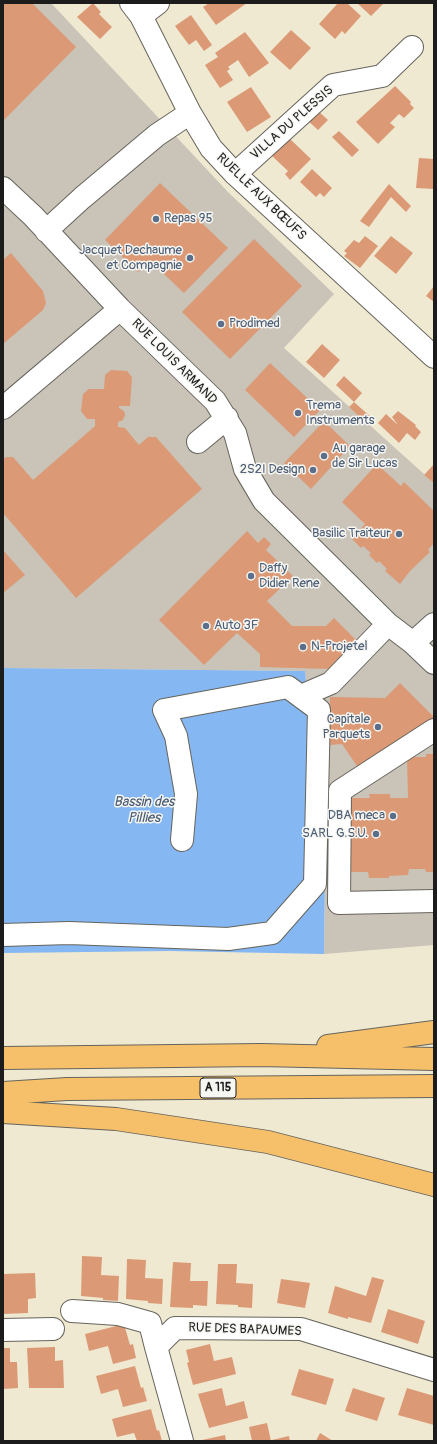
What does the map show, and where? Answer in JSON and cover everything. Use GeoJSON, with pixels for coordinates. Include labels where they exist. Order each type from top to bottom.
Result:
{"type":"FeatureCollection","features":[{"type":"Feature","properties":{"kind":"highway"},"geometry":{"type":"LineString","coordinates":[[261,1055],[434,1032]]}},
{"type":"Feature","properties":{"kind":"highway"},"geometry":{"type":"LineString","coordinates":[[3,1058],[261,1055],[434,1059]]}},
{"type":"Feature","properties":{"kind":"highway","name":"A 115"},"geometry":{"type":"LineString","coordinates":[[3,1093],[67,1088],[434,1086]]}},
{"type":"Feature","properties":{"kind":"highway"},"geometry":{"type":"LineString","coordinates":[[3,1112],[116,1119],[268,1142],[434,1185]]}},
{"type":"Feature","properties":{"kind":"street"},"geometry":{"type":"LineString","coordinates":[[136,10],[158,3]]}},
{"type":"Feature","properties":{"kind":"street","name":"RUELLE AUX BŒUFS"},"geometry":{"type":"LineString","coordinates":[[136,10],[190,113],[211,148],[235,174],[434,357]]}},
{"type":"Feature","properties":{"kind":"street","name":"VILLA DU PLESSIS"},"geometry":{"type":"LineString","coordinates":[[235,174],[333,85],[382,76],[412,47]]}},
{"type":"Feature","properties":{"kind":"street"},"geometry":{"type":"LineString","coordinates":[[40,224],[82,198],[157,135],[190,113]]}},
{"type":"Feature","properties":{"kind":"street","name":"RUE LOUIS ARMAND"},"geometry":{"type":"LineString","coordinates":[[3,188],[40,224],[120,310],[215,402],[227,418],[235,433],[245,469],[264,501],[388,624],[413,643],[434,663]]}},
{"type":"Feature","properties":{"kind":"street"},"geometry":{"type":"LineString","coordinates":[[3,408],[120,310]]}},
{"type":"Feature","properties":{"kind":"street"},"geometry":{"type":"LineString","coordinates":[[198,442],[227,418]]}},
{"type":"Feature","properties":{"kind":"street"},"geometry":{"type":"LineString","coordinates":[[301,696],[331,683],[388,624]]}},
{"type":"Feature","properties":{"kind":"street"},"geometry":{"type":"LineString","coordinates":[[413,643],[434,624]]}},
{"type":"Feature","properties":{"kind":"street"},"geometry":{"type":"LineString","coordinates":[[3,935],[69,933],[228,939],[272,933],[315,884],[319,710],[288,686],[164,710],[176,736],[186,794],[182,840]]}},
{"type":"Feature","properties":{"kind":"street"},"geometry":{"type":"LineString","coordinates":[[434,730],[340,791],[339,903],[434,902]]}},
{"type":"Feature","properties":{"kind":"street"},"geometry":{"type":"LineString","coordinates":[[72,1311],[118,1314],[150,1323],[181,1440]]}},
{"type":"Feature","properties":{"kind":"street","name":"RUE DES BAPAUMES"},"geometry":{"type":"LineString","coordinates":[[156,1347],[175,1328],[301,1329],[434,1370]]}},
{"type":"Feature","properties":{"kind":"street"},"geometry":{"type":"LineString","coordinates":[[3,1330],[53,1329]]}},
{"type":"Feature","properties":{"kind":"shaded area"},"geometry":{"type":"Polygon","coordinates":[[[3,3],[51,3],[227,191],[334,294],[284,348],[434,483],[434,945],[324,954],[327,705],[321,699],[317,687],[306,681],[305,671],[3,668],[3,3]]]}},
{"type":"Feature","properties":{"kind":"water","name":"Bassin des Pillies"},"geometry":{"type":"Polygon","coordinates":[[[3,668],[305,671],[306,681],[317,687],[321,699],[327,704],[324,954],[170,951],[3,953],[3,668]]]}},
{"type":"Feature","properties":{"kind":"building"},"geometry":{"type":"Polygon","coordinates":[[[3,3],[32,3],[76,47],[3,121],[3,3]]]}},
{"type":"Feature","properties":{"kind":"building"},"geometry":{"type":"Polygon","coordinates":[[[93,3],[101,12],[99,14],[112,27],[100,39],[77,17],[93,3]]]}},
{"type":"Feature","properties":{"kind":"building"},"geometry":{"type":"Polygon","coordinates":[[[209,3],[247,3],[216,25],[203,7],[209,3]]]}},
{"type":"Feature","properties":{"kind":"building"},"geometry":{"type":"Polygon","coordinates":[[[338,3],[347,3],[361,16],[345,34],[342,31],[335,39],[319,24],[338,3]]]}},
{"type":"Feature","properties":{"kind":"building"},"geometry":{"type":"Polygon","coordinates":[[[357,3],[384,3],[371,16],[357,3]]]}},
{"type":"Feature","properties":{"kind":"building"},"geometry":{"type":"Polygon","coordinates":[[[191,15],[212,45],[204,51],[196,40],[189,45],[175,26],[191,15]]]}},
{"type":"Feature","properties":{"kind":"building"},"geometry":{"type":"Polygon","coordinates":[[[291,30],[311,48],[290,70],[270,52],[291,30]]]}},
{"type":"Feature","properties":{"kind":"building"},"geometry":{"type":"Polygon","coordinates":[[[245,32],[269,63],[249,77],[238,60],[228,67],[230,69],[227,71],[233,80],[220,88],[205,65],[218,57],[215,53],[245,32]]]}},
{"type":"Feature","properties":{"kind":"building"},"geometry":{"type":"Polygon","coordinates":[[[395,86],[411,102],[410,104],[414,108],[404,118],[399,114],[390,123],[395,127],[378,144],[356,122],[395,86]]]}},
{"type":"Feature","properties":{"kind":"building"},"geometry":{"type":"Polygon","coordinates":[[[251,87],[271,117],[247,132],[227,102],[251,87]]]}},
{"type":"Feature","properties":{"kind":"building"},"geometry":{"type":"Polygon","coordinates":[[[316,109],[328,120],[318,130],[306,119],[316,109]]]}},
{"type":"Feature","properties":{"kind":"building"},"geometry":{"type":"Polygon","coordinates":[[[339,131],[359,150],[352,157],[332,137],[339,131]]]}},
{"type":"Feature","properties":{"kind":"building"},"geometry":{"type":"Polygon","coordinates":[[[289,138],[311,159],[290,180],[285,174],[288,171],[272,156],[289,138]]]}},
{"type":"Feature","properties":{"kind":"building"},"geometry":{"type":"Polygon","coordinates":[[[419,158],[434,159],[434,189],[416,188],[419,158]]]}},
{"type":"Feature","properties":{"kind":"building"},"geometry":{"type":"Polygon","coordinates":[[[312,169],[332,188],[324,197],[320,193],[316,197],[300,182],[312,169]]]}},
{"type":"Feature","properties":{"kind":"building"},"geometry":{"type":"Polygon","coordinates":[[[160,183],[228,248],[184,293],[149,260],[138,272],[105,240],[160,183]]]}},
{"type":"Feature","properties":{"kind":"building"},"geometry":{"type":"Polygon","coordinates":[[[389,184],[411,206],[406,212],[391,197],[369,227],[360,221],[389,184]]]}},
{"type":"Feature","properties":{"kind":"building"},"geometry":{"type":"Polygon","coordinates":[[[365,236],[378,246],[360,268],[344,256],[347,253],[344,251],[354,240],[359,243],[365,236]]]}},
{"type":"Feature","properties":{"kind":"building"},"geometry":{"type":"Polygon","coordinates":[[[391,236],[413,253],[396,274],[374,256],[391,236]]]}},
{"type":"Feature","properties":{"kind":"building"},"geometry":{"type":"Polygon","coordinates":[[[254,239],[302,286],[230,359],[182,312],[254,239]]]}},
{"type":"Feature","properties":{"kind":"building"},"geometry":{"type":"Polygon","coordinates":[[[11,253],[43,291],[46,303],[43,310],[3,344],[3,260],[11,253]]]}},
{"type":"Feature","properties":{"kind":"building"},"geometry":{"type":"Polygon","coordinates":[[[434,286],[434,302],[426,296],[434,286]]]}},
{"type":"Feature","properties":{"kind":"building"},"geometry":{"type":"Polygon","coordinates":[[[322,344],[340,360],[324,378],[306,362],[322,344]]]}},
{"type":"Feature","properties":{"kind":"building"},"geometry":{"type":"Polygon","coordinates":[[[270,363],[320,410],[294,437],[245,390],[270,363]]]}},
{"type":"Feature","properties":{"kind":"building"},"geometry":{"type":"Polygon","coordinates":[[[111,370],[127,371],[132,377],[130,406],[119,406],[119,408],[124,411],[125,415],[123,420],[118,422],[118,427],[125,428],[139,445],[148,437],[156,437],[202,489],[76,598],[3,513],[3,460],[6,457],[13,457],[33,480],[95,426],[95,419],[87,419],[81,411],[83,394],[89,389],[104,389],[105,375],[111,370]]]}},
{"type":"Feature","properties":{"kind":"building"},"geometry":{"type":"Polygon","coordinates":[[[344,376],[362,393],[354,402],[336,385],[344,376]]]}},
{"type":"Feature","properties":{"kind":"building"},"geometry":{"type":"Polygon","coordinates":[[[354,402],[371,417],[366,423],[349,407],[354,402]]]}},
{"type":"Feature","properties":{"kind":"building"},"geometry":{"type":"Polygon","coordinates":[[[398,411],[416,425],[415,426],[421,432],[415,440],[407,433],[399,443],[378,423],[386,414],[398,425],[392,417],[398,411]]]}},
{"type":"Feature","properties":{"kind":"building"},"geometry":{"type":"Polygon","coordinates":[[[324,421],[350,446],[311,489],[284,463],[324,421]]]}},
{"type":"Feature","properties":{"kind":"building"},"geometry":{"type":"Polygon","coordinates":[[[377,464],[401,486],[404,482],[434,511],[434,543],[428,550],[430,552],[410,571],[400,584],[385,571],[387,569],[379,561],[377,563],[369,555],[371,553],[363,546],[361,548],[352,539],[365,524],[342,502],[377,464]]]}},
{"type":"Feature","properties":{"kind":"building"},"geometry":{"type":"Polygon","coordinates":[[[434,464],[434,483],[424,475],[434,464]]]}},
{"type":"Feature","properties":{"kind":"building"},"geometry":{"type":"Polygon","coordinates":[[[247,531],[258,543],[264,537],[271,544],[266,550],[293,576],[267,601],[292,626],[326,626],[334,618],[358,642],[330,669],[260,667],[260,654],[237,633],[204,665],[159,620],[247,531]]]}},
{"type":"Feature","properties":{"kind":"building"},"geometry":{"type":"Polygon","coordinates":[[[3,550],[25,575],[3,593],[3,550]]]}},
{"type":"Feature","properties":{"kind":"building"},"geometry":{"type":"Polygon","coordinates":[[[400,683],[434,717],[434,720],[359,769],[342,744],[329,745],[330,697],[385,698],[400,683]]]}},
{"type":"Feature","properties":{"kind":"building"},"geometry":{"type":"Polygon","coordinates":[[[426,754],[434,754],[434,872],[426,872],[425,869],[409,869],[408,875],[389,876],[389,878],[369,878],[368,872],[350,872],[350,798],[370,798],[369,794],[390,794],[390,798],[408,798],[407,757],[426,757],[426,754]]]}},
{"type":"Feature","properties":{"kind":"building"},"geometry":{"type":"Polygon","coordinates":[[[82,1256],[102,1257],[101,1275],[119,1276],[118,1301],[81,1296],[82,1256]]]}},
{"type":"Feature","properties":{"kind":"building"},"geometry":{"type":"Polygon","coordinates":[[[127,1259],[146,1260],[145,1278],[163,1279],[162,1304],[126,1299],[127,1259]]]}},
{"type":"Feature","properties":{"kind":"building"},"geometry":{"type":"Polygon","coordinates":[[[173,1262],[191,1263],[190,1281],[208,1281],[207,1306],[193,1305],[193,1308],[170,1307],[173,1262]]]}},
{"type":"Feature","properties":{"kind":"building"},"geometry":{"type":"Polygon","coordinates":[[[218,1264],[237,1264],[236,1283],[253,1284],[252,1308],[238,1307],[238,1305],[216,1304],[218,1264]]]}},
{"type":"Feature","properties":{"kind":"building"},"geometry":{"type":"Polygon","coordinates":[[[35,1273],[36,1298],[28,1299],[28,1313],[3,1314],[3,1274],[35,1273]]]}},
{"type":"Feature","properties":{"kind":"building"},"geometry":{"type":"Polygon","coordinates":[[[372,1277],[384,1280],[371,1323],[348,1317],[348,1319],[328,1313],[335,1286],[366,1296],[372,1277]]]}},
{"type":"Feature","properties":{"kind":"building"},"geometry":{"type":"Polygon","coordinates":[[[281,1279],[310,1283],[305,1308],[277,1303],[281,1279]]]}},
{"type":"Feature","properties":{"kind":"building"},"geometry":{"type":"Polygon","coordinates":[[[388,1309],[425,1321],[418,1344],[381,1332],[388,1309]]]}},
{"type":"Feature","properties":{"kind":"building"},"geometry":{"type":"Polygon","coordinates":[[[124,1324],[130,1345],[133,1344],[136,1358],[113,1364],[108,1346],[89,1351],[85,1334],[124,1324]]]}},
{"type":"Feature","properties":{"kind":"building"},"geometry":{"type":"Polygon","coordinates":[[[210,1344],[214,1361],[232,1357],[236,1374],[193,1385],[187,1363],[189,1362],[186,1350],[210,1344]]]}},
{"type":"Feature","properties":{"kind":"building"},"geometry":{"type":"Polygon","coordinates":[[[55,1347],[55,1361],[63,1360],[64,1388],[29,1388],[27,1348],[55,1347]]]}},
{"type":"Feature","properties":{"kind":"building"},"geometry":{"type":"Polygon","coordinates":[[[3,1348],[10,1348],[10,1362],[17,1362],[18,1388],[3,1389],[3,1348]]]}},
{"type":"Feature","properties":{"kind":"building"},"geometry":{"type":"Polygon","coordinates":[[[135,1366],[141,1388],[143,1387],[147,1401],[123,1407],[118,1389],[101,1394],[96,1376],[135,1366]]]}},
{"type":"Feature","properties":{"kind":"building"},"geometry":{"type":"Polygon","coordinates":[[[299,1369],[334,1379],[326,1405],[291,1395],[299,1369]]]}},
{"type":"Feature","properties":{"kind":"building"},"geometry":{"type":"Polygon","coordinates":[[[222,1388],[226,1406],[244,1401],[248,1418],[209,1428],[198,1394],[222,1388]]]}},
{"type":"Feature","properties":{"kind":"building"},"geometry":{"type":"Polygon","coordinates":[[[353,1388],[385,1398],[377,1421],[345,1411],[353,1388]]]}},
{"type":"Feature","properties":{"kind":"building"},"geometry":{"type":"Polygon","coordinates":[[[407,1388],[434,1396],[434,1425],[398,1415],[407,1388]]]}},
{"type":"Feature","properties":{"kind":"building"},"geometry":{"type":"Polygon","coordinates":[[[151,1409],[157,1431],[159,1430],[162,1441],[137,1441],[134,1433],[117,1437],[112,1419],[151,1409]]]}},
{"type":"Feature","properties":{"kind":"building"},"geometry":{"type":"Polygon","coordinates":[[[267,1423],[271,1441],[252,1441],[249,1427],[267,1423]]]}},
{"type":"Feature","properties":{"kind":"building"},"geometry":{"type":"Polygon","coordinates":[[[320,1433],[333,1441],[316,1441],[320,1433]]]}},
{"type":"Feature","properties":{"kind":"building"},"geometry":{"type":"Polygon","coordinates":[[[225,1435],[226,1441],[202,1441],[202,1440],[225,1435]]]}},
{"type":"Feature","properties":{"kind":"building"},"geometry":{"type":"Polygon","coordinates":[[[289,1436],[290,1441],[272,1441],[272,1440],[289,1436]]]}},
{"type":"Feature","properties":{"kind":"place","name":"Repas 95"},"geometry":{"type":"Point","coordinates":[156,219]}},
{"type":"Feature","properties":{"kind":"place","name":"Jacquet Dechaume et Compagnie"},"geometry":{"type":"Point","coordinates":[190,258]}},
{"type":"Feature","properties":{"kind":"place","name":"Prodimed"},"geometry":{"type":"Point","coordinates":[221,324]}},
{"type":"Feature","properties":{"kind":"place","name":"Trema Instruments"},"geometry":{"type":"Point","coordinates":[298,413]}},
{"type":"Feature","properties":{"kind":"place","name":"Au garage de Sir Lucas"},"geometry":{"type":"Point","coordinates":[324,456]}},
{"type":"Feature","properties":{"kind":"place","name":"2S2I Design"},"geometry":{"type":"Point","coordinates":[313,470]}},
{"type":"Feature","properties":{"kind":"place","name":"Basilic Traiteur"},"geometry":{"type":"Point","coordinates":[399,534]}},
{"type":"Feature","properties":{"kind":"place","name":"Daffy Didier Rene"},"geometry":{"type":"Point","coordinates":[251,576]}},
{"type":"Feature","properties":{"kind":"place","name":"Auto 3F"},"geometry":{"type":"Point","coordinates":[206,626]}},
{"type":"Feature","properties":{"kind":"place","name":"N-Projetel"},"geometry":{"type":"Point","coordinates":[303,647]}},
{"type":"Feature","properties":{"kind":"place","name":"Capitale Parquets"},"geometry":{"type":"Point","coordinates":[378,727]}},
{"type":"Feature","properties":{"kind":"place","name":"DBA meca"},"geometry":{"type":"Point","coordinates":[393,816]}},
{"type":"Feature","properties":{"kind":"place","name":"SARL G.S.U."},"geometry":{"type":"Point","coordinates":[376,834]}}]}
